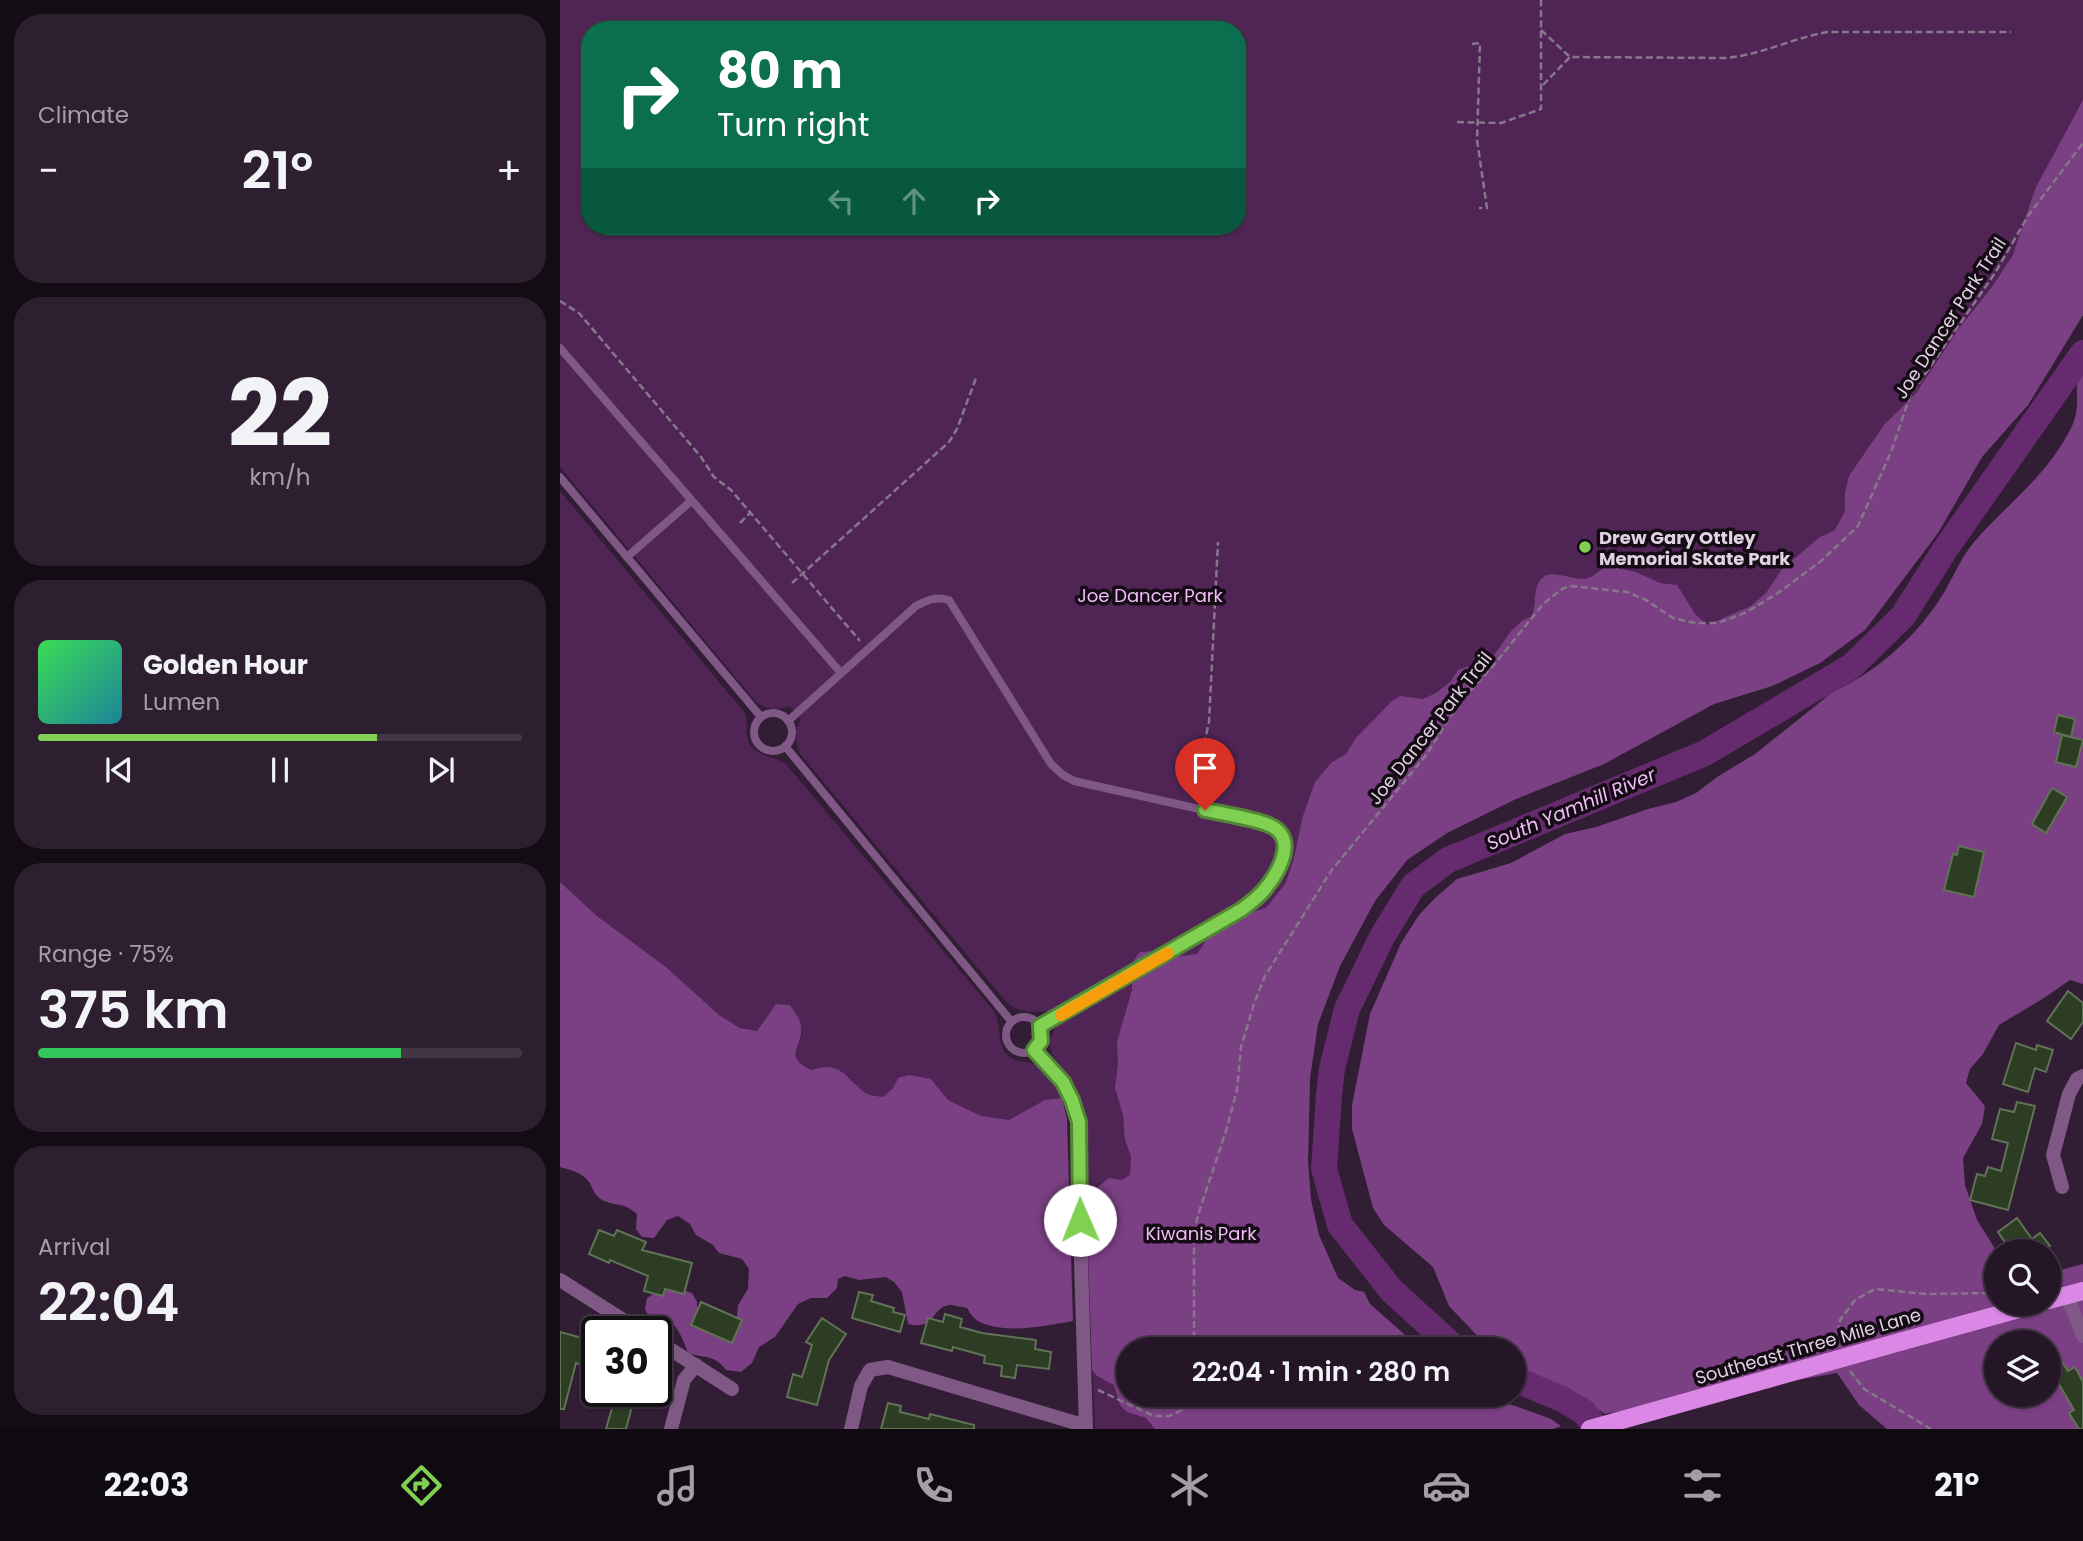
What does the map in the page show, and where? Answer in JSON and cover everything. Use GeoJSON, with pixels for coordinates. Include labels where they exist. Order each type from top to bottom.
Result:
{"type":"FeatureCollection","features":[{"type":"Feature","properties":{"kind":"main road","name":"Southeast Three Mile Lane"},"geometry":{"type":"LineString","coordinates":[[1590,1429],[1994,1316]]}},
{"type":"Feature","properties":{"kind":"street"},"geometry":{"type":"LineString","coordinates":[[851,1429],[861,1386],[870,1370],[888,1367],[1086,1428],[1079,1122],[1063,1082],[1034,1050]]}},
{"type":"Feature","properties":{"kind":"street"},"geometry":{"type":"LineString","coordinates":[[2062,1187],[2053,1155],[2068,1094],[2077,1079],[2083,1076]]}},
{"type":"Feature","properties":{"kind":"street"},"geometry":{"type":"LineString","coordinates":[[560,1280],[617,1316]]}},
{"type":"Feature","properties":{"kind":"street"},"geometry":{"type":"LineString","coordinates":[[2075,1293],[2083,1336]]}},
{"type":"Feature","properties":{"kind":"street"},"geometry":{"type":"LineString","coordinates":[[672,1350],[732,1389]]}},
{"type":"Feature","properties":{"kind":"street"},"geometry":{"type":"LineString","coordinates":[[671,1429],[684,1380],[696,1365]]}},
{"type":"Feature","properties":{"kind":"lane"},"geometry":{"type":"LineString","coordinates":[[560,348],[841,673]]}},
{"type":"Feature","properties":{"kind":"lane"},"geometry":{"type":"LineString","coordinates":[[560,477],[761,717]]}},
{"type":"Feature","properties":{"kind":"lane"},"geometry":{"type":"LineString","coordinates":[[627,557],[691,501]]}},
{"type":"Feature","properties":{"kind":"lane"},"geometry":{"type":"LineString","coordinates":[[788,721],[916,606],[939,597],[949,600],[1051,764],[1063,775],[1074,781],[1271,825],[1283,836],[1286,851],[1278,871],[1264,891],[1241,910],[1040,1026]]}},
{"type":"Feature","properties":{"kind":"lane"},"geometry":{"type":"LineString","coordinates":[[772,713],[788,721],[792,731],[785,746],[774,751],[758,744],[754,733],[761,717],[772,713]]}},
{"type":"Feature","properties":{"kind":"lane"},"geometry":{"type":"LineString","coordinates":[[785,746],[1011,1021]]}},
{"type":"Feature","properties":{"kind":"lane"},"geometry":{"type":"LineString","coordinates":[[1016,1018],[1032,1018],[1040,1026],[1041,1041],[1034,1050],[1023,1053],[1008,1044],[1006,1032],[1011,1021],[1016,1018]]}},
{"type":"Feature","properties":{"kind":"path"},"geometry":{"type":"LineString","coordinates":[[1457,122],[1501,123],[1541,109],[1541,0]]}},
{"type":"Feature","properties":{"kind":"path"},"geometry":{"type":"LineString","coordinates":[[1541,30],[1570,57],[1725,58],[1747,56],[1828,32],[2011,32]]}},
{"type":"Feature","properties":{"kind":"path"},"geometry":{"type":"LineString","coordinates":[[1472,44],[1480,43],[1477,140],[1488,208],[1479,208]]}},
{"type":"Feature","properties":{"kind":"path"},"geometry":{"type":"LineString","coordinates":[[1541,86],[1570,57]]}},
{"type":"Feature","properties":{"kind":"path","name":"Joe Dancer Park Trail"},"geometry":{"type":"LineString","coordinates":[[1194,1337],[1194,1235],[1237,1090],[1241,1047],[1247,1026],[1265,976],[1331,871],[1419,765],[1470,691],[1543,604],[1562,589],[1570,586],[1627,592],[1646,600],[1673,618],[1695,623],[1718,623],[1745,613],[1778,593],[1821,561],[1858,526],[1891,452],[1910,396],[1995,273],[2028,216],[2083,143]]}},
{"type":"Feature","properties":{"kind":"path"},"geometry":{"type":"LineString","coordinates":[[560,301],[579,313],[701,457],[708,470],[731,490],[867,649]]}},
{"type":"Feature","properties":{"kind":"path"},"geometry":{"type":"LineString","coordinates":[[793,583],[949,442],[957,429],[976,378]]}},
{"type":"Feature","properties":{"kind":"path"},"geometry":{"type":"LineString","coordinates":[[740,523],[750,513]]}},
{"type":"Feature","properties":{"kind":"path"},"geometry":{"type":"LineString","coordinates":[[1186,806],[1209,722],[1218,542]]}},
{"type":"Feature","properties":{"kind":"path"},"geometry":{"type":"LineString","coordinates":[[1084,1384],[1116,1399]]}},
{"type":"Feature","properties":{"kind":"path"},"geometry":{"type":"LineString","coordinates":[[1134,1407],[1154,1416],[1169,1416],[1184,1407]]}},
{"type":"Feature","properties":{"kind":"green space","name":"Joe Dancer Park"},"geometry":{"type":"Polygon","coordinates":[[[560,0],[2083,0],[2083,315],[2028,405],[2006,423],[1982,457],[1938,533],[1865,630],[1820,663],[1772,686],[1714,704],[1604,764],[1516,799],[1447,833],[1407,860],[1375,901],[1340,966],[1318,1024],[1310,1078],[1308,1161],[1311,1200],[1319,1235],[1338,1278],[1355,1290],[1364,1292],[1370,1304],[1407,1337],[1116,1337],[1116,1407],[1518,1407],[1551,1419],[1561,1426],[1553,1429],[1095,1429],[1086,1117],[1078,1092],[1052,1054],[1050,1042],[1056,1026],[1046,1011],[1025,1011],[1007,1003],[801,755],[796,737],[801,720],[790,706],[781,709],[764,707],[756,702],[560,467],[560,0]]]}},
{"type":"Feature","properties":{"kind":"green space","name":"Kiwanis Park"},"geometry":{"type":"Polygon","coordinates":[[[2083,100],[2083,315],[2028,405],[1982,457],[1938,533],[1865,630],[1820,663],[1772,686],[1714,704],[1604,764],[1516,799],[1447,833],[1407,860],[1375,901],[1340,966],[1318,1024],[1310,1078],[1308,1161],[1311,1200],[1319,1235],[1338,1278],[1355,1290],[1364,1292],[1370,1304],[1407,1337],[1116,1337],[1116,1392],[1114,1385],[1097,1376],[1092,1370],[1088,1250],[1093,1228],[1094,1190],[1109,1178],[1122,1180],[1130,1175],[1131,1156],[1125,1140],[1123,1115],[1115,1088],[1117,1042],[1132,990],[1134,960],[1140,952],[1158,951],[1172,957],[1197,954],[1218,922],[1266,908],[1285,884],[1315,782],[1331,763],[1346,754],[1356,738],[1392,701],[1400,696],[1423,699],[1450,682],[1458,670],[1492,658],[1511,631],[1523,620],[1531,617],[1538,584],[1542,578],[1554,574],[1588,578],[1607,566],[1636,572],[1660,583],[1677,585],[1695,614],[1707,625],[1751,606],[1766,593],[1782,569],[1820,537],[1835,530],[1845,511],[1845,492],[1849,476],[1884,425],[1916,393],[2013,255],[2035,189],[2083,100]]]}},
{"type":"Feature","properties":{"kind":"green space"},"geometry":{"type":"Polygon","coordinates":[[[2083,366],[2083,984],[2070,980],[1999,1025],[1983,1054],[1970,1069],[1966,1083],[1985,1106],[1982,1124],[1963,1158],[1965,1185],[1977,1220],[1989,1239],[1984,1239],[1984,1316],[2061,1316],[2061,1270],[2083,1264],[2083,1429],[1887,1429],[1859,1405],[1837,1373],[1605,1414],[1578,1396],[1526,1371],[1526,1337],[1479,1337],[1449,1306],[1433,1267],[1384,1225],[1373,1208],[1352,1129],[1352,1105],[1370,1014],[1401,943],[1419,915],[1457,879],[1511,863],[1565,834],[1676,802],[1696,793],[1755,754],[1834,691],[1864,675],[1892,654],[1928,616],[1974,542],[2035,479],[2057,452],[2075,419],[2077,383],[2083,366]]]}},
{"type":"Feature","properties":{"kind":"green space"},"geometry":{"type":"Polygon","coordinates":[[[560,491],[745,713],[747,735],[752,747],[786,764],[993,1010],[1005,1051],[1012,1058],[1034,1064],[1043,1070],[1062,1098],[1045,1100],[1010,1121],[981,1116],[948,1100],[931,1079],[898,1078],[893,1088],[883,1097],[868,1094],[837,1069],[823,1067],[813,1070],[798,1060],[796,1051],[801,1026],[790,1005],[776,1004],[757,1031],[740,1028],[719,1015],[666,967],[597,916],[560,882],[560,491]]]}},
{"type":"Feature","properties":{"kind":"green space"},"geometry":{"type":"Polygon","coordinates":[[[560,882],[597,916],[666,967],[719,1015],[740,1028],[757,1031],[776,1004],[790,1005],[801,1026],[796,1055],[803,1065],[812,1070],[822,1067],[837,1069],[866,1093],[883,1097],[893,1088],[898,1078],[909,1075],[931,1079],[948,1100],[981,1116],[1009,1120],[1045,1100],[1062,1098],[1067,1119],[1073,1321],[1025,1328],[1000,1328],[978,1321],[967,1308],[949,1305],[939,1310],[928,1322],[908,1324],[902,1292],[894,1282],[886,1277],[859,1280],[845,1276],[838,1279],[837,1288],[827,1298],[811,1298],[798,1304],[775,1337],[759,1347],[752,1363],[741,1372],[726,1370],[714,1359],[688,1353],[672,1323],[672,1316],[649,1316],[645,1310],[647,1298],[668,1289],[679,1290],[692,1293],[697,1302],[698,1320],[736,1325],[738,1305],[748,1289],[749,1269],[742,1259],[719,1253],[713,1245],[696,1235],[690,1224],[678,1216],[667,1220],[654,1238],[642,1237],[636,1229],[637,1214],[627,1207],[602,1200],[583,1176],[560,1167],[560,882]]]}},
{"type":"Feature","properties":{"kind":"green space"},"geometry":{"type":"Polygon","coordinates":[[[1122,1407],[1518,1407],[1551,1419],[1561,1426],[1553,1429],[1155,1429],[1146,1418],[1127,1412],[1122,1407]]]}},
{"type":"Feature","properties":{"kind":"building"},"geometry":{"type":"Polygon","coordinates":[[[2058,715],[2075,719],[2071,737],[2054,732],[2058,715]]]}},
{"type":"Feature","properties":{"kind":"building"},"geometry":{"type":"Polygon","coordinates":[[[2062,735],[2083,740],[2076,767],[2056,762],[2062,735]]]}},
{"type":"Feature","properties":{"kind":"building"},"geometry":{"type":"Polygon","coordinates":[[[2052,788],[2067,797],[2046,833],[2032,824],[2052,788]]]}},
{"type":"Feature","properties":{"kind":"building"},"geometry":{"type":"Polygon","coordinates":[[[1959,846],[1984,852],[1974,897],[1944,890],[1953,854],[1957,855],[1959,846]]]}},
{"type":"Feature","properties":{"kind":"building"},"geometry":{"type":"Polygon","coordinates":[[[2068,991],[2083,1003],[2083,1022],[2071,1039],[2047,1021],[2068,991]]]}},
{"type":"Feature","properties":{"kind":"building"},"geometry":{"type":"Polygon","coordinates":[[[2016,1043],[2036,1050],[2037,1045],[2053,1050],[2046,1072],[2035,1068],[2028,1092],[2003,1084],[2016,1043]]]}},
{"type":"Feature","properties":{"kind":"building"},"geometry":{"type":"Polygon","coordinates":[[[2017,1102],[2035,1106],[2008,1210],[1970,1200],[1977,1174],[1985,1176],[1988,1167],[2001,1171],[2008,1143],[1992,1139],[2000,1109],[2014,1112],[2017,1102]]]}},
{"type":"Feature","properties":{"kind":"building"},"geometry":{"type":"Polygon","coordinates":[[[2017,1218],[2032,1239],[2003,1239],[1998,1232],[2017,1218]]]}},
{"type":"Feature","properties":{"kind":"building"},"geometry":{"type":"Polygon","coordinates":[[[599,1230],[614,1236],[617,1230],[646,1242],[642,1250],[692,1263],[684,1294],[665,1289],[663,1296],[644,1291],[648,1276],[589,1254],[599,1230]]]}},
{"type":"Feature","properties":{"kind":"building"},"geometry":{"type":"Polygon","coordinates":[[[2040,1233],[2045,1239],[2032,1239],[2040,1233]]]}},
{"type":"Feature","properties":{"kind":"building"},"geometry":{"type":"Polygon","coordinates":[[[859,1292],[873,1295],[871,1301],[894,1308],[893,1312],[905,1315],[900,1332],[852,1318],[859,1292]]]}},
{"type":"Feature","properties":{"kind":"building"},"geometry":{"type":"Polygon","coordinates":[[[701,1302],[742,1320],[732,1343],[691,1325],[701,1302]]]}},
{"type":"Feature","properties":{"kind":"building"},"geometry":{"type":"Polygon","coordinates":[[[945,1314],[962,1319],[960,1327],[982,1333],[1036,1340],[1035,1349],[1051,1352],[1049,1369],[1017,1365],[1015,1378],[1001,1376],[1002,1366],[984,1363],[985,1356],[953,1347],[952,1351],[921,1343],[928,1318],[943,1322],[945,1314]]]}},
{"type":"Feature","properties":{"kind":"building"},"geometry":{"type":"Polygon","coordinates":[[[822,1318],[846,1334],[829,1360],[817,1405],[787,1397],[793,1374],[802,1377],[812,1345],[806,1342],[822,1318]]]}},
{"type":"Feature","properties":{"kind":"building"},"geometry":{"type":"Polygon","coordinates":[[[560,1332],[581,1338],[581,1364],[576,1363],[564,1409],[560,1409],[560,1332]]]}},
{"type":"Feature","properties":{"kind":"building"},"geometry":{"type":"Polygon","coordinates":[[[2061,1361],[2068,1371],[2075,1367],[2083,1382],[2083,1429],[2079,1429],[2069,1413],[2074,1410],[2061,1388],[2061,1361]]]}},
{"type":"Feature","properties":{"kind":"building"},"geometry":{"type":"Polygon","coordinates":[[[888,1403],[901,1406],[900,1412],[929,1419],[930,1414],[974,1425],[974,1429],[881,1429],[888,1403]]]}},
{"type":"Feature","properties":{"kind":"building"},"geometry":{"type":"Polygon","coordinates":[[[612,1407],[632,1407],[626,1429],[606,1429],[612,1407]]]}},
{"type":"Feature","properties":{"kind":"waterway","name":"South Yamhill River"},"geometry":{"type":"LineString","coordinates":[[1443,1337],[1392,1291],[1340,1225],[1324,1169],[1332,1069],[1347,1009],[1382,937],[1413,886],[1448,860],[1705,753],[1852,666],[1903,616],[1946,548],[2083,353]]}},
{"type":"Feature","properties":{"kind":"waterway","name":"South Yamhill River"},"geometry":{"type":"LineString","coordinates":[[1526,1384],[1562,1399],[1584,1412],[1597,1429]]}},
{"type":"Feature","properties":{"kind":"slow traffic"},"geometry":{"type":"LineString","coordinates":[[1061,1015],[1168,953]]}},
{"type":"Feature","properties":{"kind":"place","name":"Drew Gary Ottley Memorial Skate Park"},"geometry":{"type":"Point","coordinates":[1585,547]}},
{"type":"Feature","properties":{"kind":"route"},"geometry":{"type":"LineString","coordinates":[[1080,1220],[1079,1122],[1063,1082],[1034,1050],[1041,1041],[1040,1026],[1241,910],[1264,891],[1278,871],[1286,851],[1283,836],[1271,825],[1205,810]]}}]}
